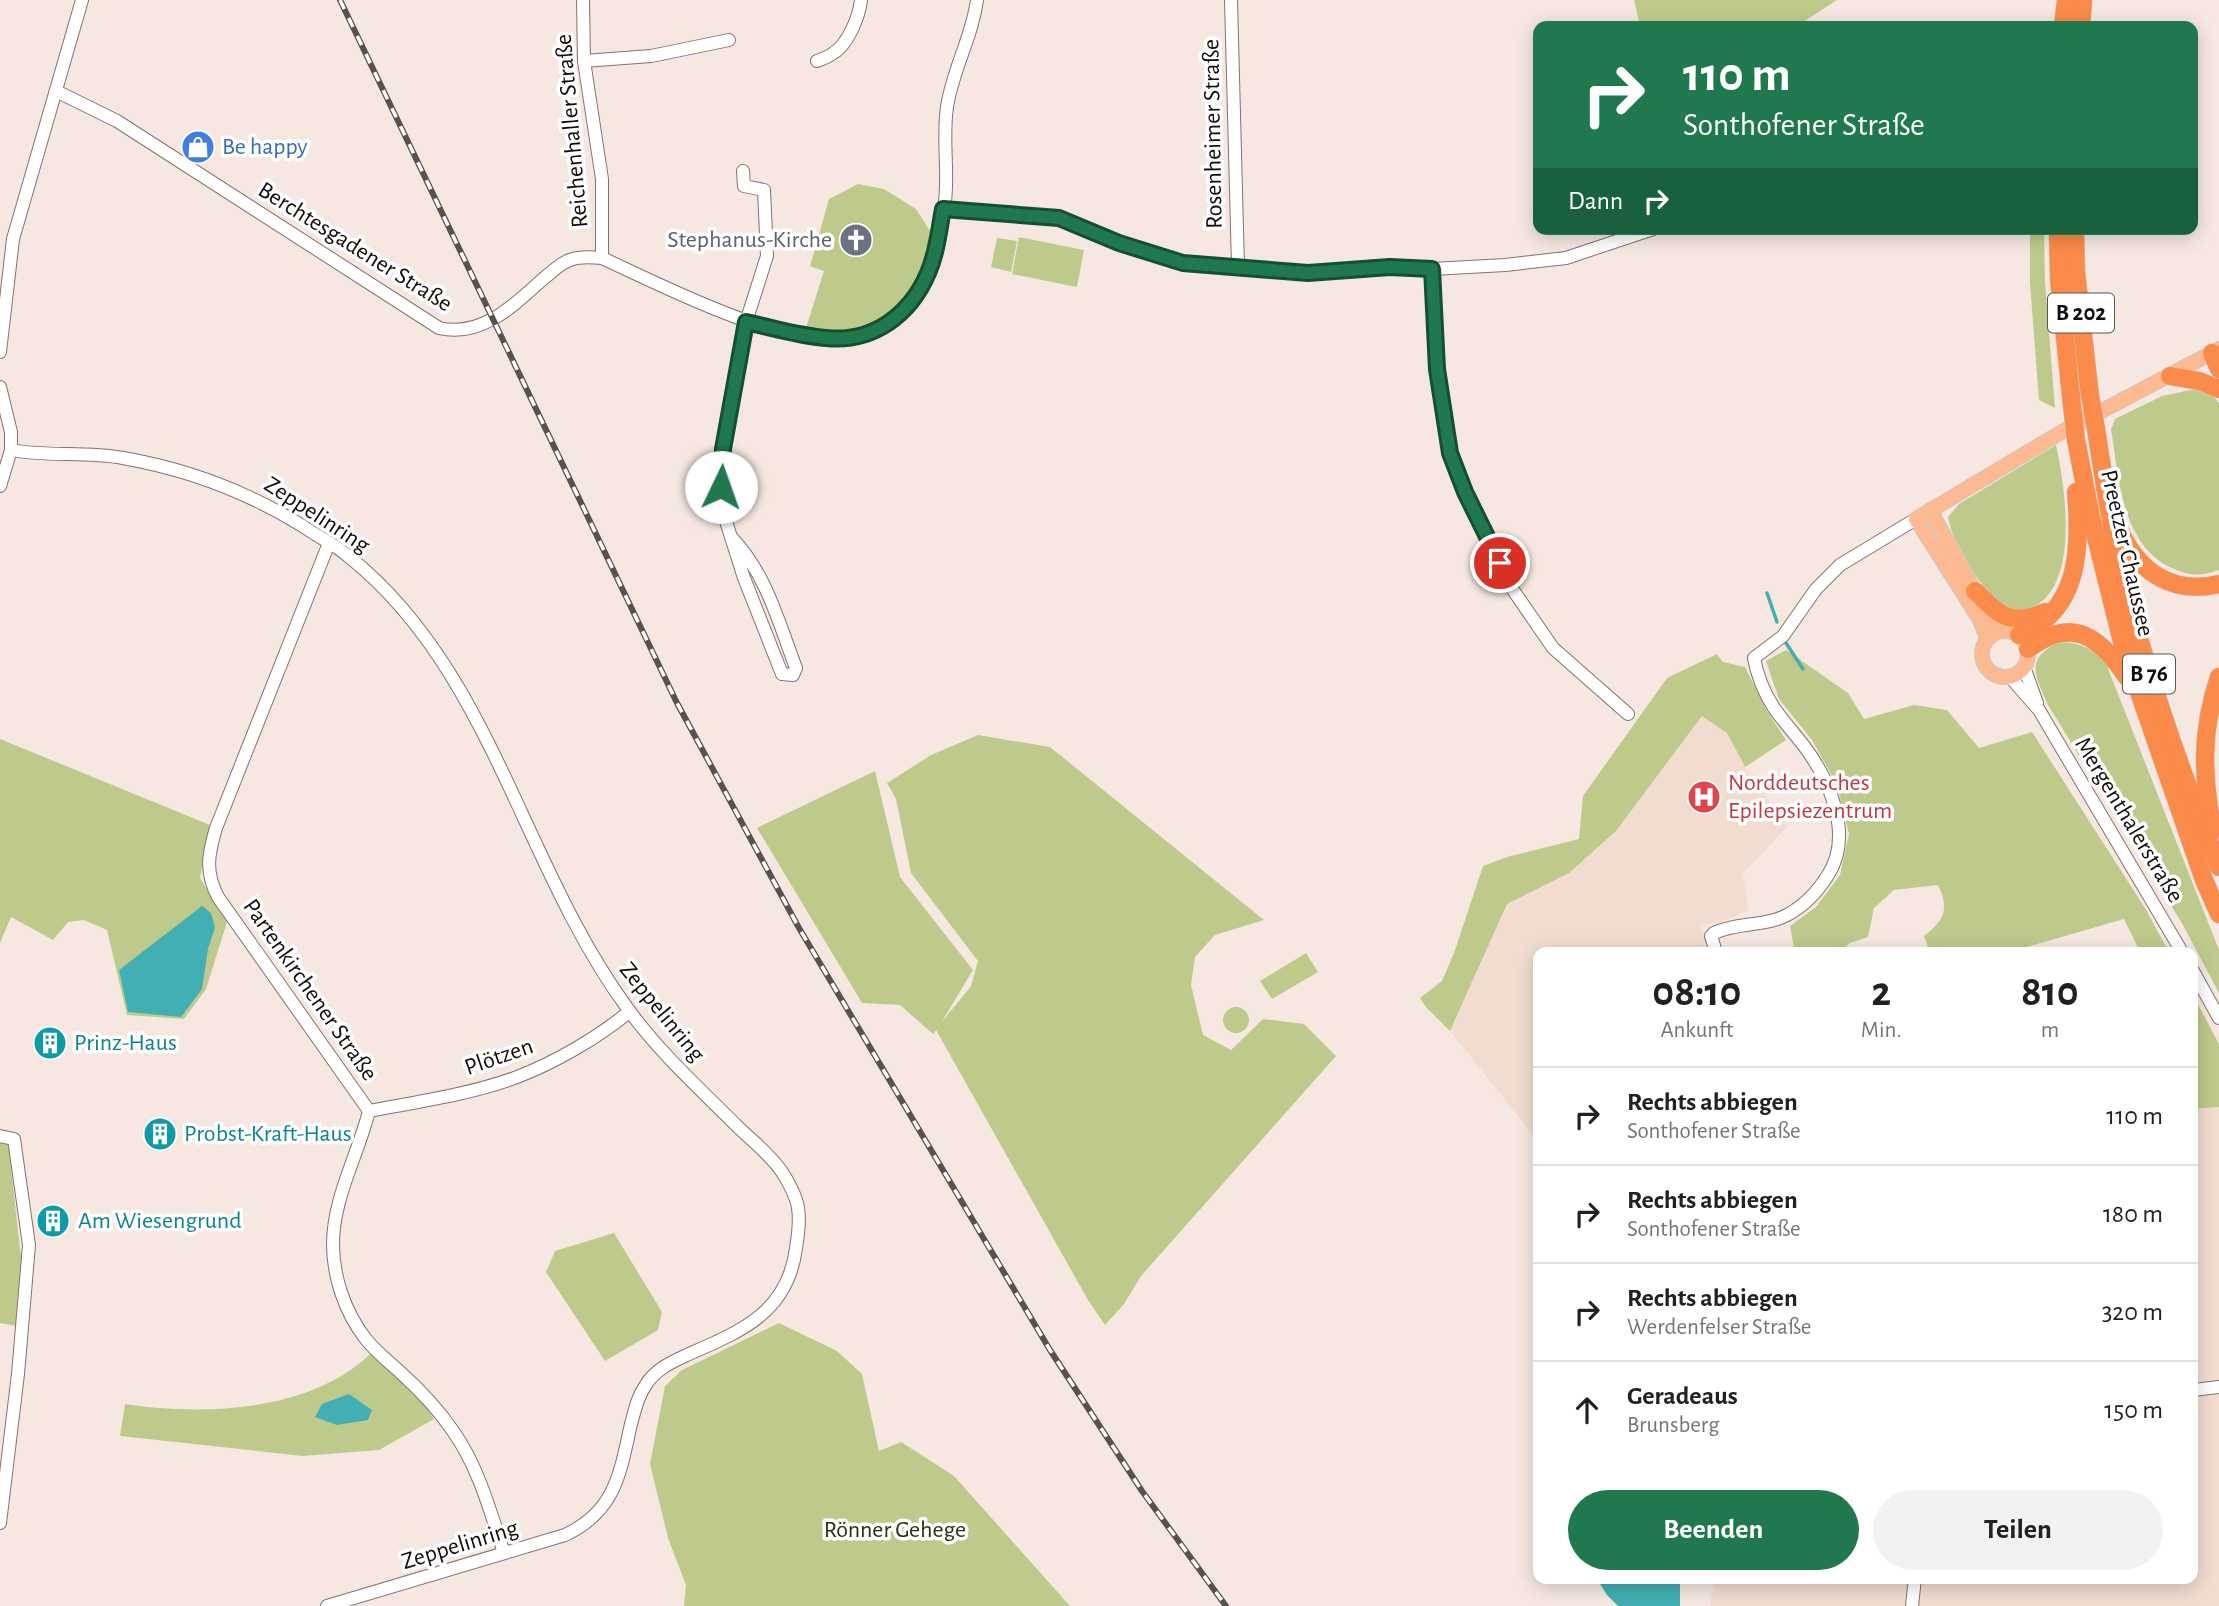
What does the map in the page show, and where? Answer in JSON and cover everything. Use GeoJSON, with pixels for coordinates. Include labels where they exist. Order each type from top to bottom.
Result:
{"type":"FeatureCollection","features":[{"type":"Feature","properties":{"kind":"highway"},"geometry":{"type":"LineString","coordinates":[[2064,21],[2066,0]]}},
{"type":"Feature","properties":{"kind":"highway"},"geometry":{"type":"LineString","coordinates":[[2081,21],[2083,0]]}},
{"type":"Feature","properties":{"kind":"highway","name":"Preetzer Chaussee"},"geometry":{"type":"LineString","coordinates":[[2058,235],[2059,279],[2076,440],[2110,597],[2138,693],[2204,880],[2219,914]]}},
{"type":"Feature","properties":{"kind":"highway","name":"Preetzer Chaussee"},"geometry":{"type":"LineString","coordinates":[[2075,235],[2076,272],[2090,396],[2119,559],[2146,666],[2191,797],[2219,866]]}},
{"type":"Feature","properties":{"kind":"highway"},"geometry":{"type":"LineString","coordinates":[[2171,376],[2199,381],[2219,389]]}},
{"type":"Feature","properties":{"kind":"highway","name":"B 76"},"geometry":{"type":"LineString","coordinates":[[2016,638],[2042,624],[2066,594],[2072,581],[2078,543],[2072,454],[2076,440]]}},
{"type":"Feature","properties":{"kind":"highway","name":"B 76"},"geometry":{"type":"LineString","coordinates":[[2104,474],[2120,531],[2139,561],[2167,582],[2182,587],[2219,584]]}},
{"type":"Feature","properties":{"kind":"highway"},"geometry":{"type":"LineString","coordinates":[[1975,590],[1993,609],[2009,618],[2031,618],[2054,608]]}},
{"type":"Feature","properties":{"kind":"highway","name":"B 76"},"geometry":{"type":"LineString","coordinates":[[2016,638],[2070,632],[2090,637],[2107,650],[2138,693]]}},
{"type":"Feature","properties":{"kind":"highway","name":"B 76"},"geometry":{"type":"LineString","coordinates":[[2219,677],[2207,721],[2204,758],[2207,797],[2219,866]]}},
{"type":"Feature","properties":{"kind":"main road"},"geometry":{"type":"LineString","coordinates":[[1930,510],[1987,615],[2016,638],[2028,657],[2024,667],[2010,677],[1997,676],[1985,667],[1981,652],[1987,638],[1980,620],[1916,519],[1930,510],[2060,433],[2171,376],[2217,357]]}},
{"type":"Feature","properties":{"kind":"main road"},"geometry":{"type":"LineString","coordinates":[[1987,638],[2016,638]]}},
{"type":"Feature","properties":{"kind":"street"},"geometry":{"type":"LineString","coordinates":[[0,352],[13,239],[82,0]]}},
{"type":"Feature","properties":{"kind":"street","name":"Reichenhaller Straße"},"geometry":{"type":"LineString","coordinates":[[583,0],[584,61],[602,179],[602,258]]}},
{"type":"Feature","properties":{"kind":"street"},"geometry":{"type":"LineString","coordinates":[[817,61],[833,54],[842,46],[857,17],[861,0]]}},
{"type":"Feature","properties":{"kind":"street"},"geometry":{"type":"LineString","coordinates":[[602,258],[746,322],[828,339],[863,337],[884,327],[916,296],[929,272],[946,188],[944,127],[947,104],[953,73],[971,32],[977,0]]}},
{"type":"Feature","properties":{"kind":"street","name":"Rosenheimer Straße"},"geometry":{"type":"LineString","coordinates":[[1231,0],[1238,267]]}},
{"type":"Feature","properties":{"kind":"street"},"geometry":{"type":"LineString","coordinates":[[584,61],[651,56],[729,40]]}},
{"type":"Feature","properties":{"kind":"street","name":"Berchtesgadener Straße"},"geometry":{"type":"LineString","coordinates":[[56,91],[117,121],[439,328],[454,332],[492,320],[507,311],[569,260],[587,256],[602,258]]}},
{"type":"Feature","properties":{"kind":"street"},"geometry":{"type":"LineString","coordinates":[[733,539],[759,573],[796,667],[793,676],[782,674],[744,578],[724,515],[721,487],[723,449],[746,322],[767,256],[764,190],[744,187],[743,171]]}},
{"type":"Feature","properties":{"kind":"street"},"geometry":{"type":"LineString","coordinates":[[943,209],[1059,218],[1119,243],[1183,263],[1308,273],[1390,267],[1432,269],[1505,265],[1566,258],[1635,235]]}},
{"type":"Feature","properties":{"kind":"street"},"geometry":{"type":"LineString","coordinates":[[1432,269],[1437,369],[1450,453],[1465,492],[1511,587],[1553,649],[1628,714]]}},
{"type":"Feature","properties":{"kind":"street"},"geometry":{"type":"LineString","coordinates":[[0,387],[11,432],[11,450],[0,486]]}},
{"type":"Feature","properties":{"kind":"street","name":"Zeppelinring"},"geometry":{"type":"LineString","coordinates":[[11,450],[120,457],[221,484],[253,498],[348,555],[388,592],[421,630],[453,675],[567,910],[629,1012],[681,1070],[782,1170],[799,1207],[795,1257],[784,1288],[773,1305],[736,1334],[672,1362],[648,1382],[637,1402],[616,1487],[599,1512],[587,1523],[565,1535],[327,1606]]}},
{"type":"Feature","properties":{"kind":"street"},"geometry":{"type":"LineString","coordinates":[[1714,947],[1711,936],[1714,933],[1777,919],[1810,899],[1832,870],[1838,850],[1840,831],[1827,786],[1805,747],[1773,707],[1754,658],[1783,636],[1816,589],[1840,565],[1916,519]]}},
{"type":"Feature","properties":{"kind":"street","name":"Partenkirchener Straße"},"geometry":{"type":"LineString","coordinates":[[329,543],[216,828],[207,868],[218,897],[369,1111],[335,1218],[333,1244],[336,1272],[343,1297],[365,1338],[425,1395],[454,1432],[483,1488],[504,1553]]}},
{"type":"Feature","properties":{"kind":"street","name":"Mergenthalerstraße"},"geometry":{"type":"LineString","coordinates":[[2024,667],[2039,710]]}},
{"type":"Feature","properties":{"kind":"street","name":"Mergenthalerstraße"},"geometry":{"type":"LineString","coordinates":[[2010,677],[2039,710],[2179,947]]}},
{"type":"Feature","properties":{"kind":"street"},"geometry":{"type":"LineString","coordinates":[[2198,980],[2219,1018]]}},
{"type":"Feature","properties":{"kind":"street","name":"Plötzen"},"geometry":{"type":"LineString","coordinates":[[369,1111],[441,1097],[516,1077],[565,1054],[629,1012]]}},
{"type":"Feature","properties":{"kind":"street"},"geometry":{"type":"LineString","coordinates":[[0,1136],[14,1139],[29,1245],[18,1374],[0,1523]]}},
{"type":"Feature","properties":{"kind":"street"},"geometry":{"type":"LineString","coordinates":[[2198,1389],[2219,1387]]}},
{"type":"Feature","properties":{"kind":"street"},"geometry":{"type":"LineString","coordinates":[[1912,1606],[1914,1584]]}},
{"type":"Feature","properties":{"kind":"shaded area"},"geometry":{"type":"Polygon","coordinates":[[[1703,715],[1727,733],[1745,767],[1787,827],[1743,874],[1749,910],[1721,922],[1700,925],[1708,947],[1533,947],[1533,1135],[1450,1031],[1507,904],[1569,873],[1616,831],[1703,715]]]}},
{"type":"Feature","properties":{"kind":"shaded area"},"geometry":{"type":"Polygon","coordinates":[[[2219,1107],[2219,1606],[1710,1606],[1713,1584],[2198,1584],[2198,1109],[2219,1107]]]}},
{"type":"Feature","properties":{"kind":"green space"},"geometry":{"type":"Polygon","coordinates":[[[1634,0],[1837,0],[1805,21],[1639,21],[1634,0]]]}},
{"type":"Feature","properties":{"kind":"green space"},"geometry":{"type":"Polygon","coordinates":[[[858,184],[884,189],[916,209],[932,234],[927,252],[901,300],[874,322],[838,331],[806,328],[824,271],[810,266],[829,199],[858,184]]]}},
{"type":"Feature","properties":{"kind":"green space"},"geometry":{"type":"Polygon","coordinates":[[[2030,235],[2044,235],[2055,408],[2039,400],[2030,283],[2030,235]]]}},
{"type":"Feature","properties":{"kind":"green space"},"geometry":{"type":"Polygon","coordinates":[[[1019,237],[1084,250],[1077,287],[1012,274],[1019,237]]]}},
{"type":"Feature","properties":{"kind":"green space"},"geometry":{"type":"Polygon","coordinates":[[[997,238],[1017,241],[1011,272],[991,267],[997,238]]]}},
{"type":"Feature","properties":{"kind":"green space"},"geometry":{"type":"Polygon","coordinates":[[[2195,389],[2214,397],[2219,403],[2219,570],[2200,575],[2172,568],[2155,557],[2132,527],[2120,488],[2111,429],[2115,419],[2162,396],[2195,389]]]}},
{"type":"Feature","properties":{"kind":"green space"},"geometry":{"type":"Polygon","coordinates":[[[2056,445],[2063,485],[2066,534],[2057,579],[2047,597],[2031,608],[2004,609],[1970,566],[1956,541],[1948,517],[1959,504],[2056,445]]]}},
{"type":"Feature","properties":{"kind":"green space"},"geometry":{"type":"Polygon","coordinates":[[[2060,642],[2074,644],[2085,647],[2105,661],[2219,950],[2219,993],[2198,953],[2198,947],[2195,947],[2048,705],[2039,685],[2036,668],[2041,654],[2060,642]]]}},
{"type":"Feature","properties":{"kind":"green space"},"geometry":{"type":"Polygon","coordinates":[[[1786,650],[1848,693],[1864,719],[1914,705],[1947,710],[1979,748],[2032,732],[2145,908],[2166,947],[2138,947],[2124,919],[2026,947],[1928,947],[1924,936],[1936,925],[1944,908],[1938,885],[1894,890],[1874,908],[1868,937],[1845,947],[1794,947],[1790,926],[1816,907],[1840,875],[1849,834],[1837,785],[1812,740],[1779,699],[1766,661],[1786,650]]]}},
{"type":"Feature","properties":{"kind":"green space"},"geometry":{"type":"Polygon","coordinates":[[[1717,654],[1723,662],[1745,667],[1767,711],[1786,740],[1745,767],[1727,733],[1702,716],[1616,831],[1569,873],[1507,904],[1450,1031],[1420,998],[1442,981],[1483,866],[1507,857],[1579,839],[1583,796],[1667,678],[1717,654]]]}},
{"type":"Feature","properties":{"kind":"green space"},"geometry":{"type":"Polygon","coordinates":[[[978,735],[1050,747],[1264,920],[1215,935],[1195,957],[1191,985],[1203,1035],[1231,1050],[1263,1019],[1304,1024],[1336,1056],[1141,1276],[1124,1304],[1105,1325],[1088,1300],[936,1030],[933,1034],[900,1005],[862,1003],[757,828],[875,771],[900,877],[973,970],[941,1023],[971,986],[978,961],[911,873],[896,799],[887,783],[931,755],[978,735]]]}},
{"type":"Feature","properties":{"kind":"green space"},"geometry":{"type":"Polygon","coordinates":[[[0,739],[210,825],[200,878],[227,922],[206,989],[184,1019],[127,1015],[107,930],[84,920],[68,922],[53,940],[11,917],[0,943],[0,739]],[[215,928],[154,945],[119,970],[208,949],[215,928]]]}},
{"type":"Feature","properties":{"kind":"green space"},"geometry":{"type":"Polygon","coordinates":[[[1306,953],[1318,972],[1272,999],[1260,981],[1306,953]]]}},
{"type":"Feature","properties":{"kind":"green space"},"geometry":{"type":"Polygon","coordinates":[[[2198,1004],[2219,1044],[2219,1107],[2198,1109],[2198,1004]]]}},
{"type":"Feature","properties":{"kind":"green space"},"geometry":{"type":"Polygon","coordinates":[[[1236,1007],[1245,1011],[1249,1020],[1245,1029],[1236,1033],[1227,1029],[1223,1020],[1227,1011],[1236,1007]]]}},
{"type":"Feature","properties":{"kind":"green space"},"geometry":{"type":"Polygon","coordinates":[[[8,1142],[21,1257],[16,1326],[0,1323],[0,1143],[8,1142]]]}},
{"type":"Feature","properties":{"kind":"green space"},"geometry":{"type":"Polygon","coordinates":[[[614,1233],[662,1312],[658,1330],[605,1361],[546,1272],[555,1251],[614,1233]]]}},
{"type":"Feature","properties":{"kind":"green space","name":"Rönner Gehege"},"geometry":{"type":"Polygon","coordinates":[[[779,1323],[837,1351],[862,1374],[879,1451],[901,1442],[954,1476],[1070,1606],[684,1606],[686,1585],[668,1538],[650,1464],[665,1386],[682,1370],[779,1323]]]}},
{"type":"Feature","properties":{"kind":"green space"},"geometry":{"type":"Polygon","coordinates":[[[371,1353],[421,1400],[434,1419],[379,1450],[303,1456],[120,1436],[125,1404],[188,1409],[255,1405],[318,1388],[347,1373],[371,1353]]]}},
{"type":"Feature","properties":{"kind":"water"},"geometry":{"type":"Polygon","coordinates":[[[202,906],[211,913],[215,928],[208,949],[202,989],[181,1017],[128,1012],[119,970],[202,906]]]}},
{"type":"Feature","properties":{"kind":"water"},"geometry":{"type":"Polygon","coordinates":[[[349,1394],[372,1410],[368,1420],[337,1425],[315,1417],[322,1404],[349,1394]]]}},
{"type":"Feature","properties":{"kind":"water"},"geometry":{"type":"Polygon","coordinates":[[[1600,1584],[1680,1584],[1680,1606],[1618,1606],[1600,1584]]]}},
{"type":"Feature","properties":{"kind":"waterway"},"geometry":{"type":"LineString","coordinates":[[1767,593],[1777,622]]}},
{"type":"Feature","properties":{"kind":"waterway"},"geometry":{"type":"LineString","coordinates":[[1786,643],[1803,669]]}},
{"type":"Feature","properties":{"kind":"railway"},"geometry":{"type":"LineString","coordinates":[[340,0],[677,703],[799,928],[1050,1350],[1142,1491],[1226,1606]]}},
{"type":"Feature","properties":{"kind":"place","name":"Be happy"},"geometry":{"type":"Point","coordinates":[198,147]}},
{"type":"Feature","properties":{"kind":"place","name":"Stephanus-Kirche"},"geometry":{"type":"Point","coordinates":[856,240]}},
{"type":"Feature","properties":{"kind":"place","name":"Norddeutsches Epilepsiezentrum"},"geometry":{"type":"Point","coordinates":[1704,797]}},
{"type":"Feature","properties":{"kind":"place","name":"Prinz-Haus"},"geometry":{"type":"Point","coordinates":[50,1043]}},
{"type":"Feature","properties":{"kind":"place","name":"Probst-Kraft-Haus"},"geometry":{"type":"Point","coordinates":[160,1134]}},
{"type":"Feature","properties":{"kind":"place","name":"Am Wiesengrund"},"geometry":{"type":"Point","coordinates":[53,1221]}},
{"type":"Feature","properties":{"kind":"route"},"geometry":{"type":"LineString","coordinates":[[721,487],[723,449],[746,322],[828,339],[863,337],[884,327],[916,296],[929,272],[935,253],[943,209],[1059,218],[1119,243],[1183,263],[1308,273],[1390,267],[1432,269],[1437,369],[1450,453],[1465,492],[1500,563]]}}]}
